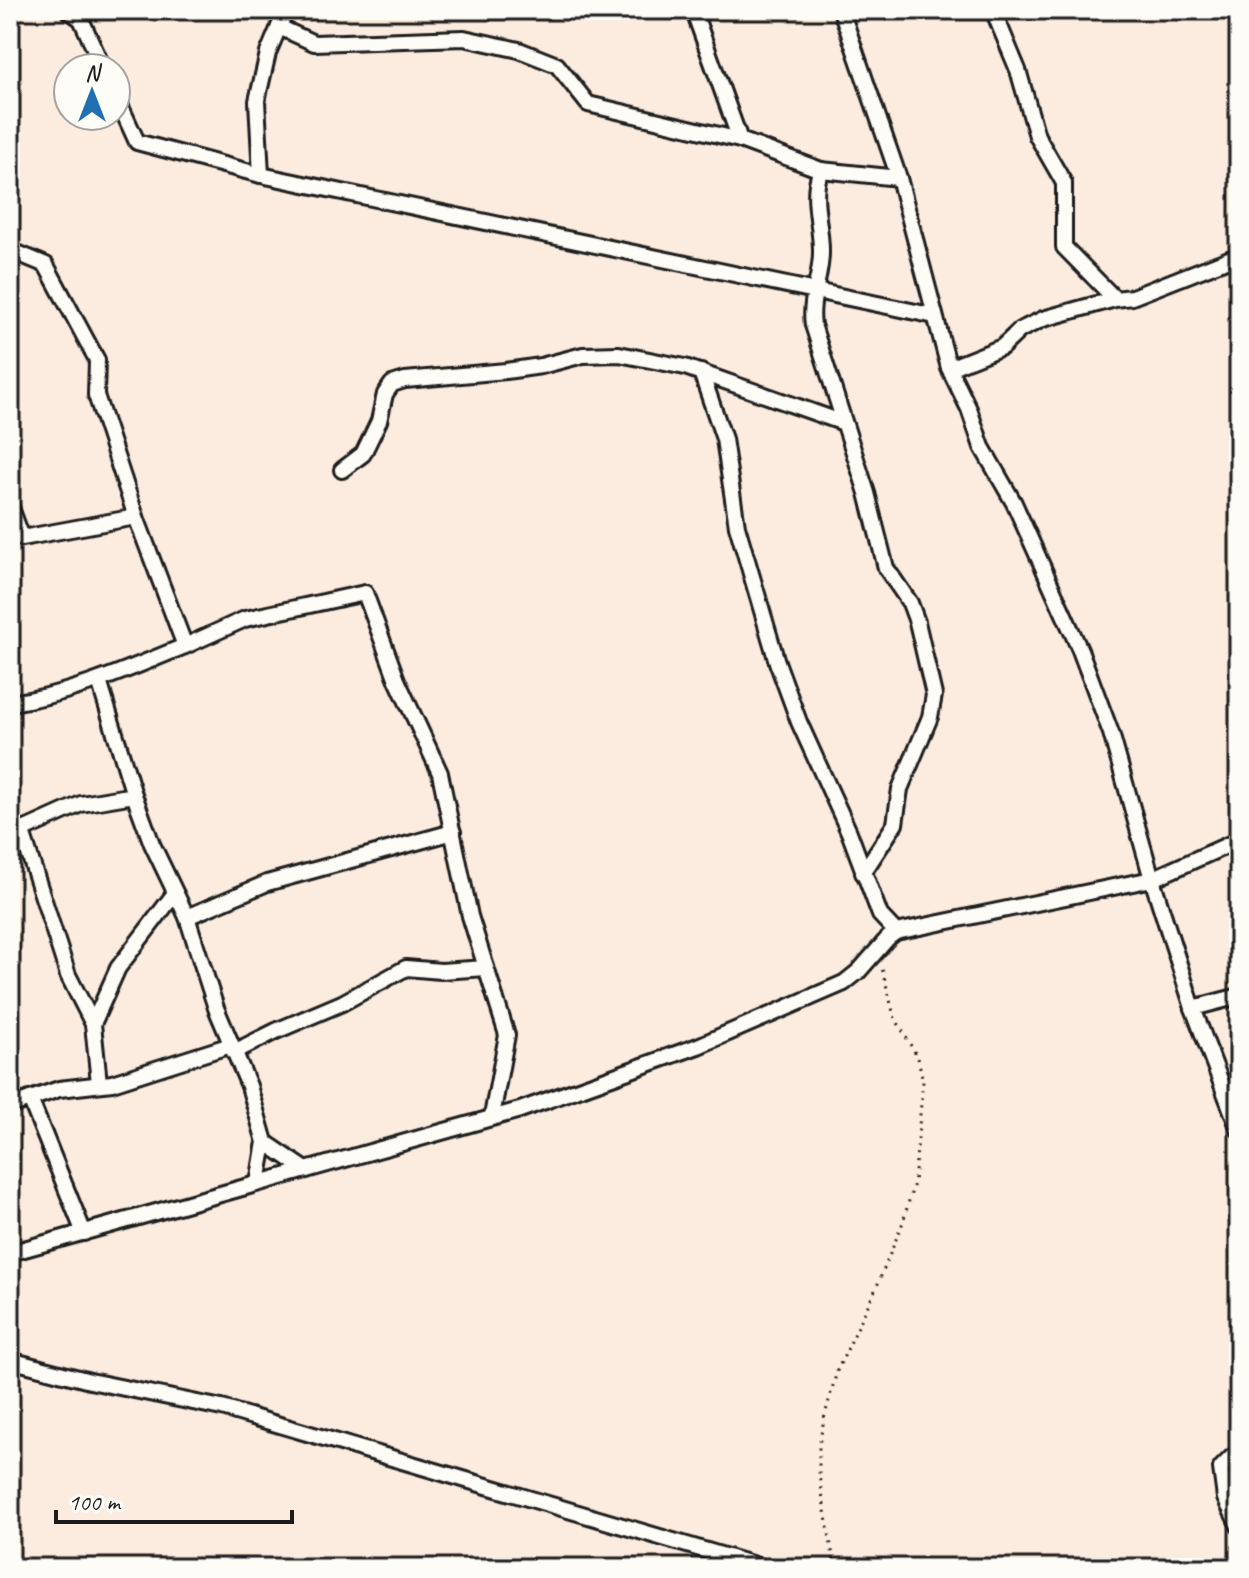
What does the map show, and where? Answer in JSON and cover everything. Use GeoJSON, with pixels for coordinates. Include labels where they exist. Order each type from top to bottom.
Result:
{"type":"FeatureCollection","features":[{"type":"Feature","properties":{"kind":"street"},"geometry":{"type":"LineString","coordinates":[[68,10],[81,19],[96,52]]}},
{"type":"Feature","properties":{"kind":"street"},"geometry":{"type":"LineString","coordinates":[[261,175],[257,101],[268,53],[286,10]]}},
{"type":"Feature","properties":{"kind":"street"},"geometry":{"type":"LineString","coordinates":[[841,10],[899,178],[949,368],[969,409],[982,447],[1014,503],[1080,650],[1111,733],[1152,879],[1193,1008],[1239,1130]]}},
{"type":"Feature","properties":{"kind":"street"},"geometry":{"type":"LineString","coordinates":[[993,10],[1018,70],[1037,136],[1046,146],[1064,183],[1064,247],[1115,299]]}},
{"type":"Feature","properties":{"kind":"street"},"geometry":{"type":"LineString","coordinates":[[694,12],[740,140]]}},
{"type":"Feature","properties":{"kind":"street"},"geometry":{"type":"LineString","coordinates":[[279,27],[314,43],[464,38],[519,50],[557,65],[588,104],[740,140],[821,170],[899,178]]}},
{"type":"Feature","properties":{"kind":"street"},"geometry":{"type":"LineString","coordinates":[[132,131],[137,142],[261,175],[935,316]]}},
{"type":"Feature","properties":{"kind":"street"},"geometry":{"type":"LineString","coordinates":[[821,170],[815,183],[821,263],[810,310],[813,325],[867,493],[886,568],[910,603],[917,622],[934,695],[930,717],[900,789],[892,832],[863,873]]}},
{"type":"Feature","properties":{"kind":"street"},"geometry":{"type":"LineString","coordinates":[[10,250],[46,265],[97,360],[96,395],[136,517],[185,646]]}},
{"type":"Feature","properties":{"kind":"street"},"geometry":{"type":"LineString","coordinates":[[949,368],[1002,347],[1020,330],[1043,319],[1132,297],[1239,255]]}},
{"type":"Feature","properties":{"kind":"street"},"geometry":{"type":"LineString","coordinates":[[342,470],[363,454],[379,421],[385,394],[392,384],[405,380],[506,371],[602,353],[641,357],[701,372],[844,423]]}},
{"type":"Feature","properties":{"kind":"street"},"geometry":{"type":"LineString","coordinates":[[701,372],[724,439],[737,526],[777,662],[799,722],[849,832],[880,915],[896,932]]}},
{"type":"Feature","properties":{"kind":"street"},"geometry":{"type":"LineString","coordinates":[[10,505],[16,541],[136,517]]}},
{"type":"Feature","properties":{"kind":"street"},"geometry":{"type":"LineString","coordinates":[[10,703],[35,700],[99,681],[245,619],[365,593],[397,680],[440,773],[470,916],[507,1035],[492,1116]]}},
{"type":"Feature","properties":{"kind":"street"},"geometry":{"type":"LineString","coordinates":[[99,681],[134,795],[187,917],[216,1008],[249,1086],[265,1142],[258,1183]]}},
{"type":"Feature","properties":{"kind":"street"},"geometry":{"type":"LineString","coordinates":[[99,1083],[93,1024],[68,975],[16,832],[81,804],[134,795]]}},
{"type":"Feature","properties":{"kind":"street"},"geometry":{"type":"LineString","coordinates":[[187,917],[267,883],[453,832]]}},
{"type":"Feature","properties":{"kind":"street"},"geometry":{"type":"LineString","coordinates":[[10,1253],[520,1110],[698,1046],[827,992],[859,971],[896,932],[1152,879],[1239,840]]}},
{"type":"Feature","properties":{"kind":"street"},"geometry":{"type":"LineString","coordinates":[[93,1024],[118,968],[175,893]]}},
{"type":"Feature","properties":{"kind":"street"},"geometry":{"type":"LineString","coordinates":[[10,1106],[59,1089],[112,1083],[233,1049],[342,1003],[406,968],[441,971],[486,968]]}},
{"type":"Feature","properties":{"kind":"street"},"geometry":{"type":"LineString","coordinates":[[1193,1008],[1239,996]]}},
{"type":"Feature","properties":{"kind":"street"},"geometry":{"type":"LineString","coordinates":[[30,1099],[84,1233]]}},
{"type":"Feature","properties":{"kind":"street"},"geometry":{"type":"LineString","coordinates":[[265,1142],[306,1170]]}},
{"type":"Feature","properties":{"kind":"street"},"geometry":{"type":"LineString","coordinates":[[10,1360],[238,1413],[765,1568]]}},
{"type":"Feature","properties":{"kind":"street"},"geometry":{"type":"LineString","coordinates":[[1239,1455],[1232,1457],[1221,1468],[1225,1498],[1239,1526]]}},
{"type":"Feature","properties":{"kind":"path"},"geometry":{"type":"LineString","coordinates":[[835,1568],[819,1476],[819,1445],[837,1371],[903,1222],[914,1183],[923,1081],[918,1058],[894,1016],[877,952]]}}]}
